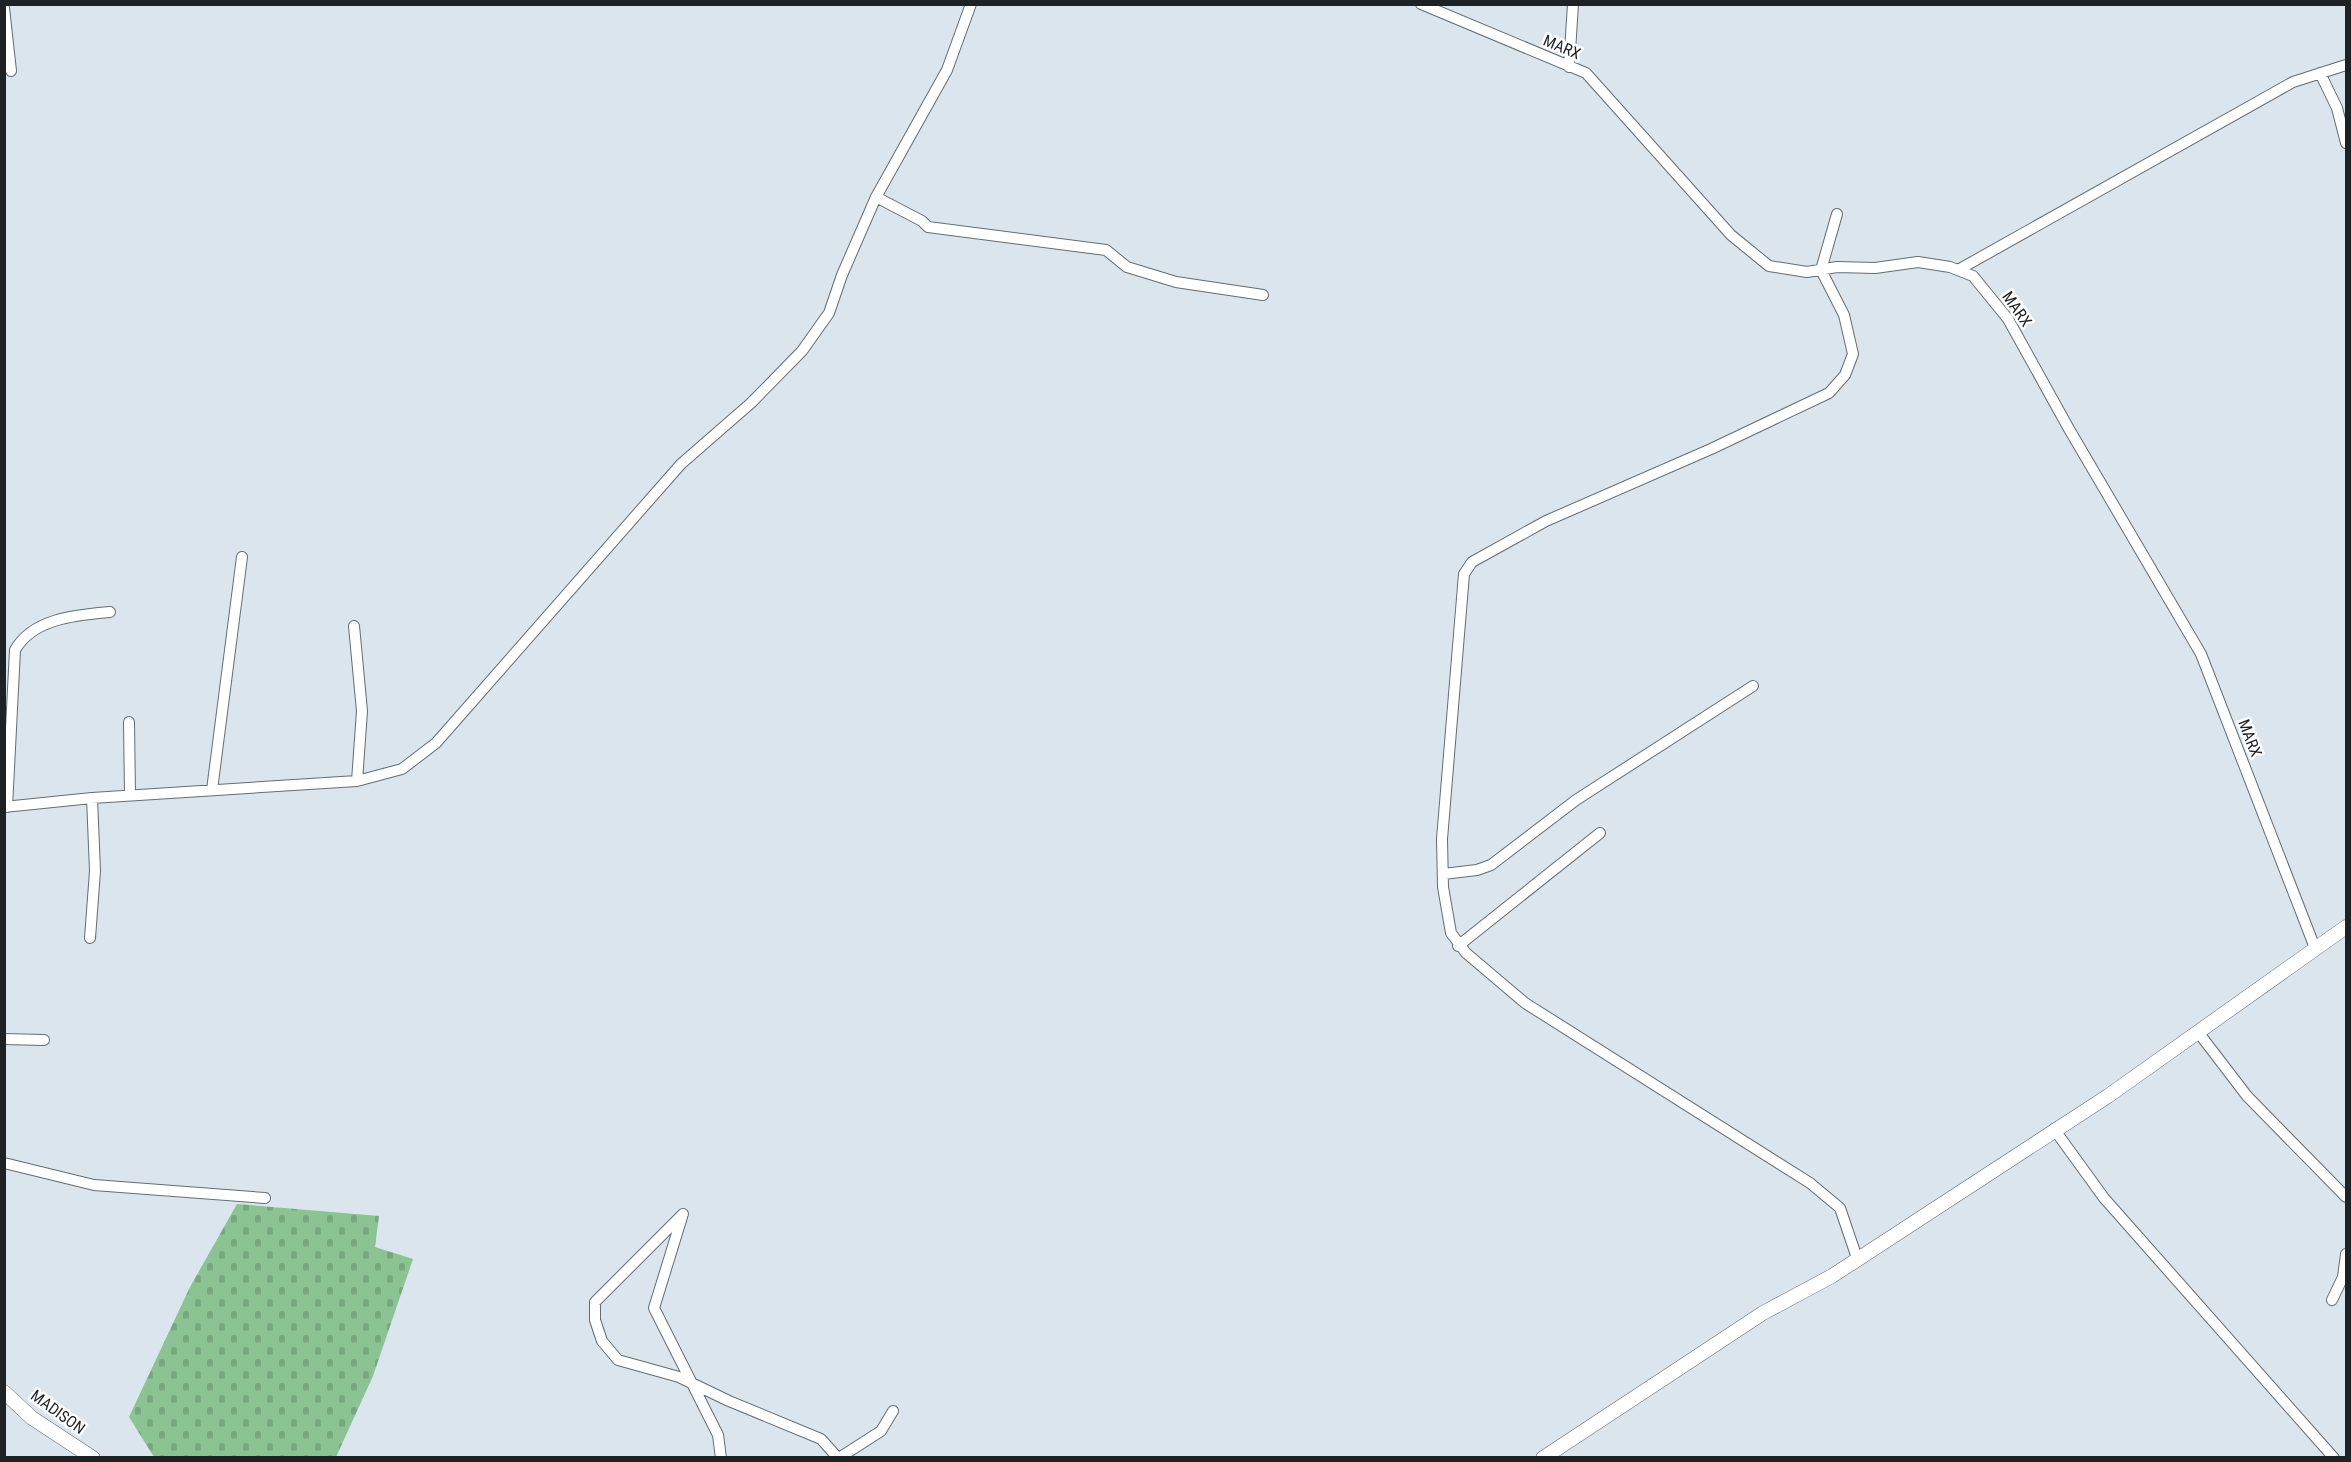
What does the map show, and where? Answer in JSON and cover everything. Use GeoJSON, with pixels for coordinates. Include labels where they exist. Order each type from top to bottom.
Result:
{"type":"FeatureCollection","features":[{"type":"Feature","properties":{"kind":"street"},"geometry":{"type":"LineString","coordinates":[[110,612],[71,616],[40,626],[21,639],[15,650],[6,807],[130,795],[357,781],[402,769],[436,743],[681,464],[751,403],[802,351],[829,313],[842,275],[876,197],[947,70],[971,4]]}},
{"type":"Feature","properties":{"kind":"street","name":"MARX"},"geometry":{"type":"LineString","coordinates":[[1421,4],[1586,74],[1731,235],[1769,266],[1807,272],[1918,262],[1958,270],[1972,276],[2008,319],[2201,654],[2315,948]]}},
{"type":"Feature","properties":{"kind":"street"},"geometry":{"type":"LineString","coordinates":[[1569,66],[1573,4]]}},
{"type":"Feature","properties":{"kind":"street"},"geometry":{"type":"LineString","coordinates":[[4,8],[11,71]]}},
{"type":"Feature","properties":{"kind":"street"},"geometry":{"type":"LineString","coordinates":[[1958,270],[2293,82],[2346,65]]}},
{"type":"Feature","properties":{"kind":"street"},"geometry":{"type":"LineString","coordinates":[[2320,73],[2337,108],[2346,143]]}},
{"type":"Feature","properties":{"kind":"street"},"geometry":{"type":"LineString","coordinates":[[876,197],[922,221],[928,227],[1106,250],[1127,267],[1176,282],[1263,295]]}},
{"type":"Feature","properties":{"kind":"street"},"geometry":{"type":"LineString","coordinates":[[1837,214],[1821,270],[1844,315],[1854,354],[1845,375],[1829,393],[1711,449],[1546,521],[1472,562],[1464,574],[1442,839],[1446,918],[1458,946],[1526,1003],[1810,1183],[1840,1208],[1857,1258]]}},
{"type":"Feature","properties":{"kind":"street"},"geometry":{"type":"LineString","coordinates":[[212,790],[242,557]]}},
{"type":"Feature","properties":{"kind":"street"},"geometry":{"type":"LineString","coordinates":[[354,626],[362,711],[357,781]]}},
{"type":"Feature","properties":{"kind":"street"},"geometry":{"type":"LineString","coordinates":[[1443,874],[1491,866],[1576,800],[1753,686]]}},
{"type":"Feature","properties":{"kind":"street"},"geometry":{"type":"LineString","coordinates":[[129,722],[130,795]]}},
{"type":"Feature","properties":{"kind":"street"},"geometry":{"type":"LineString","coordinates":[[90,938],[95,871],[92,798]]}},
{"type":"Feature","properties":{"kind":"street"},"geometry":{"type":"LineString","coordinates":[[1458,946],[1600,833]]}},
{"type":"Feature","properties":{"kind":"street"},"geometry":{"type":"LineString","coordinates":[[1543,1458],[1763,1313],[1832,1276],[2054,1129],[2108,1096],[2346,927]]}},
{"type":"Feature","properties":{"kind":"street"},"geometry":{"type":"LineString","coordinates":[[2198,1032],[2247,1096],[2346,1197]]}},
{"type":"Feature","properties":{"kind":"street"},"geometry":{"type":"LineString","coordinates":[[4,1039],[44,1040]]}},
{"type":"Feature","properties":{"kind":"street"},"geometry":{"type":"LineString","coordinates":[[2054,1129],[2104,1198],[2334,1458]]}},
{"type":"Feature","properties":{"kind":"street"},"geometry":{"type":"LineString","coordinates":[[4,1163],[94,1185],[265,1198]]}},
{"type":"Feature","properties":{"kind":"street"},"geometry":{"type":"LineString","coordinates":[[721,1458],[718,1435],[691,1382],[654,1308],[683,1214],[595,1302],[595,1320],[602,1341],[618,1360],[691,1382],[729,1401],[821,1439],[838,1458],[881,1431],[893,1411]]}},
{"type":"Feature","properties":{"kind":"street"},"geometry":{"type":"LineString","coordinates":[[2332,1300],[2343,1277],[2346,1254]]}},
{"type":"Feature","properties":{"kind":"street","name":"MADISON"},"geometry":{"type":"LineString","coordinates":[[4,1392],[32,1418],[93,1458]]}},
{"type":"Feature","properties":{"kind":"green space"},"geometry":{"type":"Polygon","coordinates":[[[237,1204],[379,1216],[375,1247],[413,1259],[373,1376],[336,1457],[154,1457],[129,1417],[190,1287],[237,1204]]]}}]}
